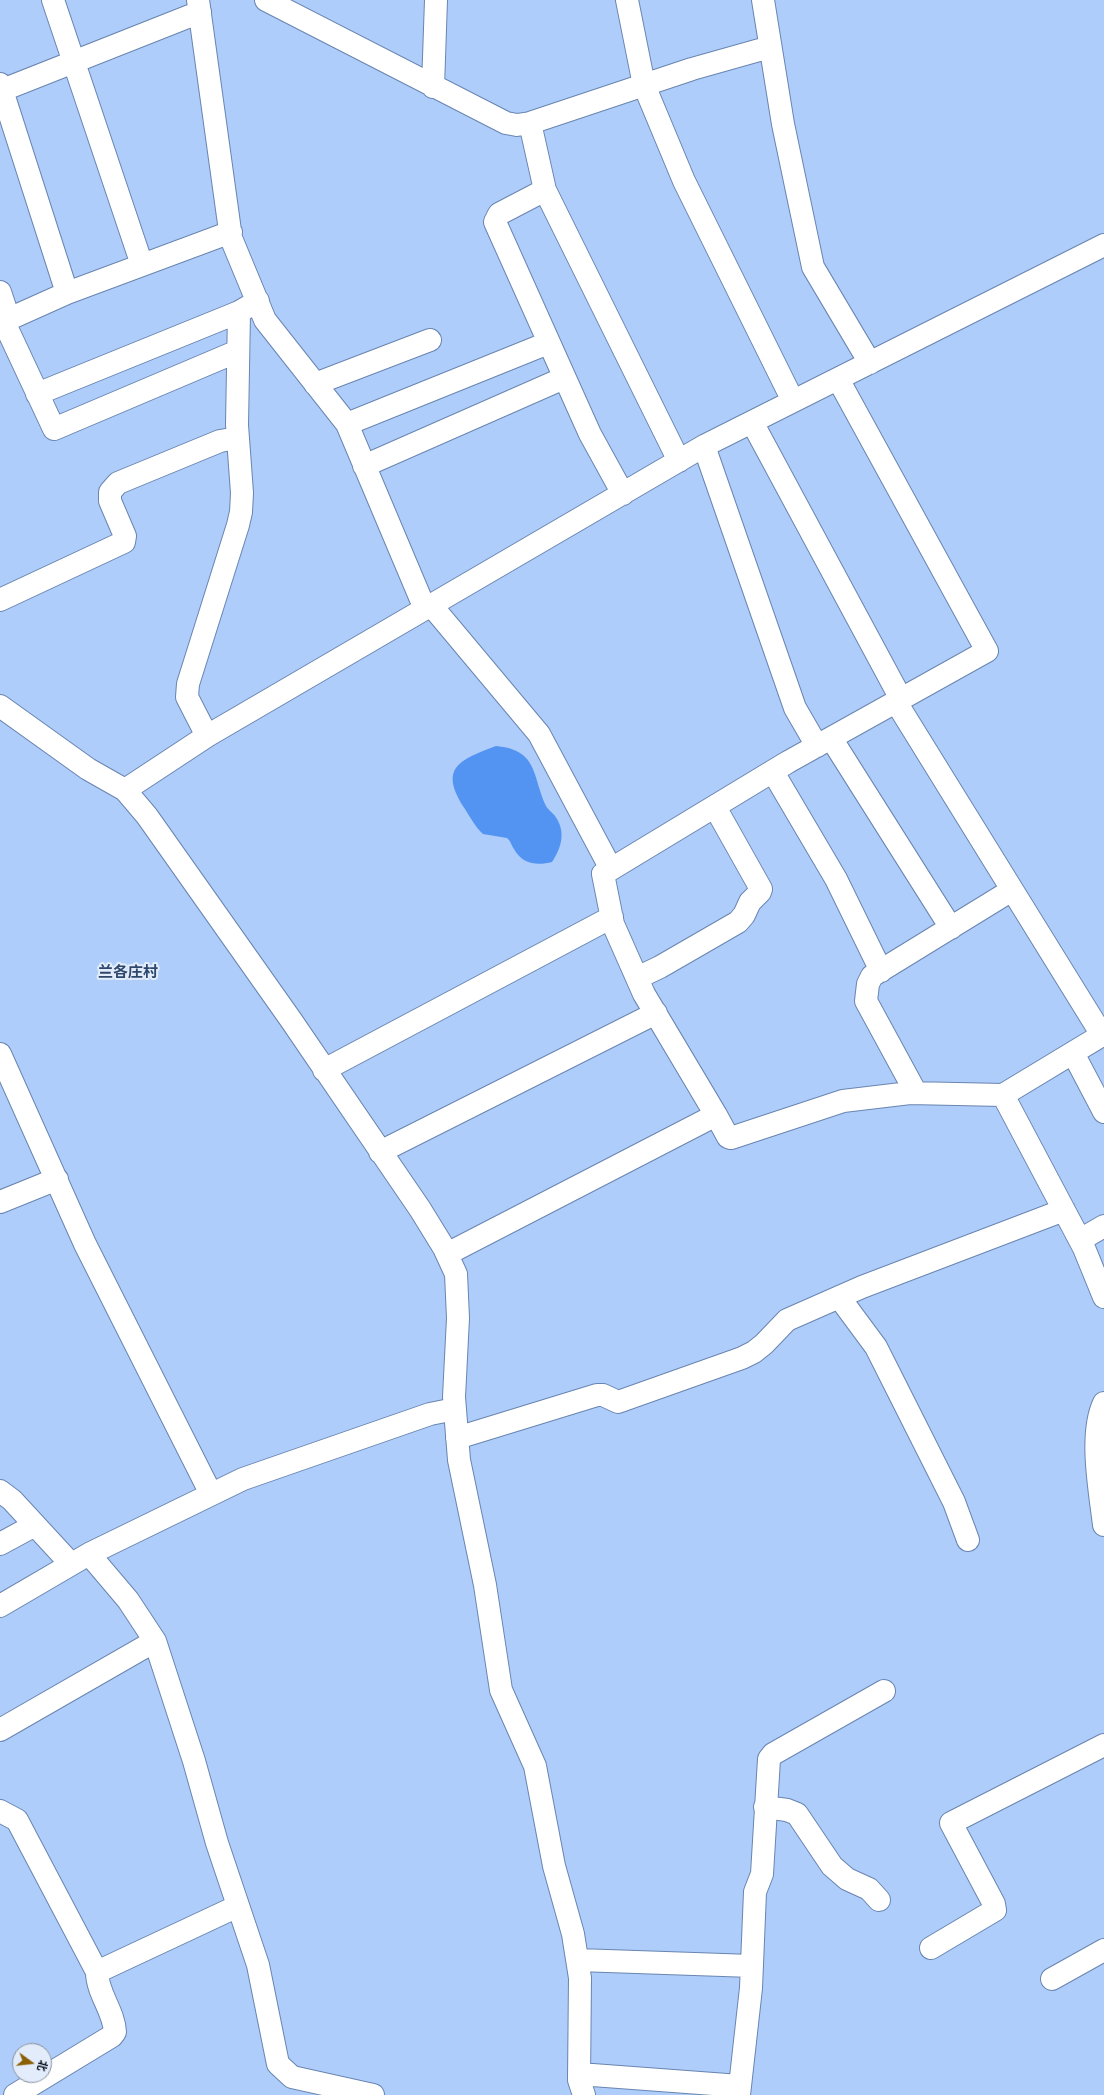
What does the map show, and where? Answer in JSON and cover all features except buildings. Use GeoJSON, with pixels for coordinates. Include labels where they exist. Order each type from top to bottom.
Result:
{"type":"FeatureCollection","features":[{"type":"Feature","properties":{"kind":"street"},"geometry":{"type":"LineString","coordinates":[[53,0],[142,265]]}},
{"type":"Feature","properties":{"kind":"street"},"geometry":{"type":"LineString","coordinates":[[266,0],[433,87],[506,123],[517,125],[530,123],[644,85],[770,47]]}},
{"type":"Feature","properties":{"kind":"street"},"geometry":{"type":"LineString","coordinates":[[433,87],[436,0]]}},
{"type":"Feature","properties":{"kind":"street"},"geometry":{"type":"LineString","coordinates":[[627,0],[644,85],[684,181],[794,402]]}},
{"type":"Feature","properties":{"kind":"street"},"geometry":{"type":"LineString","coordinates":[[763,0],[783,124],[813,267],[870,363]]}},
{"type":"Feature","properties":{"kind":"street"},"geometry":{"type":"LineString","coordinates":[[67,294],[1,88],[74,62],[199,6],[232,238],[265,320],[346,424],[428,607],[539,734],[611,869]]}},
{"type":"Feature","properties":{"kind":"street"},"geometry":{"type":"LineString","coordinates":[[530,123],[544,190],[679,461]]}},
{"type":"Feature","properties":{"kind":"street"},"geometry":{"type":"LineString","coordinates":[[544,190],[499,214],[495,222],[590,434],[623,494]]}},
{"type":"Feature","properties":{"kind":"street"},"geometry":{"type":"LineString","coordinates":[[4,321],[67,294],[231,232]]}},
{"type":"Feature","properties":{"kind":"street"},"geometry":{"type":"LineString","coordinates":[[125,790],[207,736],[704,446],[1104,245]]}},
{"type":"Feature","properties":{"kind":"street"},"geometry":{"type":"LineString","coordinates":[[0,292],[4,321],[54,428],[238,350]]}},
{"type":"Feature","properties":{"kind":"street"},"geometry":{"type":"LineString","coordinates":[[37,394],[239,312],[258,301]]}},
{"type":"Feature","properties":{"kind":"street"},"geometry":{"type":"LineString","coordinates":[[207,736],[187,697],[188,684],[238,525],[242,493],[238,438],[239,312]]}},
{"type":"Feature","properties":{"kind":"street"},"geometry":{"type":"LineString","coordinates":[[315,384],[430,340]]}},
{"type":"Feature","properties":{"kind":"street"},"geometry":{"type":"LineString","coordinates":[[346,424],[548,343]]}},
{"type":"Feature","properties":{"kind":"street"},"geometry":{"type":"LineString","coordinates":[[364,466],[564,378]]}},
{"type":"Feature","properties":{"kind":"street"},"geometry":{"type":"LineString","coordinates":[[752,422],[898,700],[1012,890],[1103,1034],[1003,1095],[916,1093],[843,1101],[730,1138],[728,1137],[644,994],[612,917],[603,874],[824,742],[898,700],[987,650],[838,379]]}},
{"type":"Feature","properties":{"kind":"street"},"geometry":{"type":"LineString","coordinates":[[0,600],[124,542],[125,536],[110,501],[110,492],[118,483],[220,441],[238,438]]}},
{"type":"Feature","properties":{"kind":"street"},"geometry":{"type":"LineString","coordinates":[[704,446],[795,708],[824,742],[951,928]]}},
{"type":"Feature","properties":{"kind":"street"},"geometry":{"type":"LineString","coordinates":[[0,706],[88,768],[125,790],[147,816],[420,1209],[447,1254],[456,1274],[458,1287],[455,1409],[459,1460],[485,1585],[502,1690],[535,1766],[554,1866],[578,1960],[580,1978],[582,2085],[739,2090],[752,1966],[755,1892],[762,1874],[767,1768],[770,1756],[884,1691]]}},
{"type":"Feature","properties":{"kind":"street"},"geometry":{"type":"LineString","coordinates":[[773,772],[836,879],[881,971]]}},
{"type":"Feature","properties":{"kind":"street"},"geometry":{"type":"LineString","coordinates":[[637,978],[660,967],[738,922],[744,915],[750,902],[760,892],[715,807]]}},
{"type":"Feature","properties":{"kind":"street"},"geometry":{"type":"LineString","coordinates":[[916,1093],[866,1001],[868,984],[872,976],[1012,890]]}},
{"type":"Feature","properties":{"kind":"street"},"geometry":{"type":"LineString","coordinates":[[324,1070],[612,917]]}},
{"type":"Feature","properties":{"kind":"street"},"geometry":{"type":"LineString","coordinates":[[380,1152],[656,1013]]}},
{"type":"Feature","properties":{"kind":"street"},"geometry":{"type":"LineString","coordinates":[[1073,1053],[1104,1112]]}},
{"type":"Feature","properties":{"kind":"street"},"geometry":{"type":"LineString","coordinates":[[0,1054],[85,1244],[211,1494]]}},
{"type":"Feature","properties":{"kind":"street"},"geometry":{"type":"LineString","coordinates":[[1003,1095],[1080,1240],[1104,1297]]}},
{"type":"Feature","properties":{"kind":"street"},"geometry":{"type":"LineString","coordinates":[[447,1254],[716,1115]]}},
{"type":"Feature","properties":{"kind":"street"},"geometry":{"type":"LineString","coordinates":[[0,1202],[57,1179]]}},
{"type":"Feature","properties":{"kind":"street"},"geometry":{"type":"LineString","coordinates":[[457,1438],[597,1395],[603,1395],[618,1402],[742,1358],[754,1352],[764,1344],[787,1320],[839,1297],[1064,1210]]}},
{"type":"Feature","properties":{"kind":"street"},"geometry":{"type":"LineString","coordinates":[[1080,1240],[1104,1226]]}},
{"type":"Feature","properties":{"kind":"street"},"geometry":{"type":"LineString","coordinates":[[839,1297],[876,1347],[954,1502],[968,1540]]}},
{"type":"Feature","properties":{"kind":"street"},"geometry":{"type":"LineString","coordinates":[[1103,1511],[1096,1436],[1099,1417],[1104,1403]]}},
{"type":"Feature","properties":{"kind":"street"},"geometry":{"type":"LineString","coordinates":[[0,1606],[80,1559],[243,1479],[430,1414],[455,1409]]}},
{"type":"Feature","properties":{"kind":"street"},"geometry":{"type":"LineString","coordinates":[[0,1491],[12,1500],[35,1525],[80,1559],[128,1600],[155,1641],[194,1761],[217,1843],[258,1965],[278,2064],[292,2077],[323,2090],[373,2095]]}},
{"type":"Feature","properties":{"kind":"street"},"geometry":{"type":"LineString","coordinates":[[0,1544],[35,1525]]}},
{"type":"Feature","properties":{"kind":"street"},"geometry":{"type":"LineString","coordinates":[[0,1730],[155,1641]]}},
{"type":"Feature","properties":{"kind":"street"},"geometry":{"type":"LineString","coordinates":[[931,1948],[995,1910],[994,1904],[951,1823],[1104,1745]]}},
{"type":"Feature","properties":{"kind":"street"},"geometry":{"type":"LineString","coordinates":[[765,1807],[787,1810],[797,1814],[832,1866],[847,1879],[869,1889],[879,1900]]}},
{"type":"Feature","properties":{"kind":"street"},"geometry":{"type":"LineString","coordinates":[[0,1812],[17,1820],[96,1972],[114,2022],[115,2032],[112,2036],[15,2095]]}},
{"type":"Feature","properties":{"kind":"street"},"geometry":{"type":"LineString","coordinates":[[96,1972],[238,1906]]}},
{"type":"Feature","properties":{"kind":"street"},"geometry":{"type":"LineString","coordinates":[[1052,1979],[1104,1950]]}},
{"type":"Feature","properties":{"kind":"street"},"geometry":{"type":"LineString","coordinates":[[578,1960],[752,1966]]}},
{"type":"Feature","properties":{"kind":"water"},"geometry":{"type":"Polygon","coordinates":[[[496,746],[509,748],[519,752],[526,758],[535,773],[546,806],[555,816],[561,827],[562,833],[560,845],[552,862],[541,864],[530,863],[517,854],[507,838],[483,834],[473,822],[457,795],[453,784],[453,775],[456,767],[472,756],[496,746]]]}},
{"type":"Feature","properties":{"kind":"district","name":"兰各庄村"},"geometry":{"type":"Point","coordinates":[128,973]}}]}
